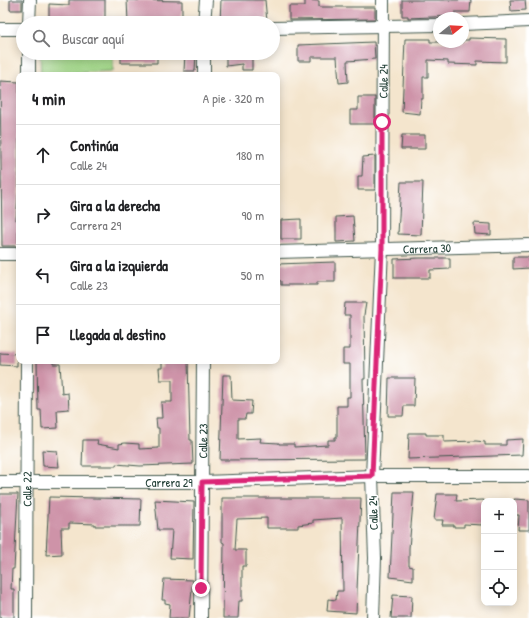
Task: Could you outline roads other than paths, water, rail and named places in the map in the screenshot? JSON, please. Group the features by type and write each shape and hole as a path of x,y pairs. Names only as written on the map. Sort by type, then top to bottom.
{"street":[{"path":"29,16 30,0"},
{"path":"205,16 206,0"},
{"name":"Calle 24","path":"373,618 375,558 372,476 382,249 383,0"},
{"path":"469,24 529,21"},
{"path":"280,28 433,25"},
{"path":"0,29 16,29"},
{"path":"29,60 29,72"},
{"path":"204,60 204,72"},
{"name":"Carrera 30","path":"280,252 529,245"},
{"path":"0,254 16,254"},
{"name":"Calle 22","path":"26,618 27,364"},
{"name":"Calle 23","path":"201,618 203,364"},
{"name":"Carrera 29","path":"0,482 202,482 372,476 529,476"}]}
